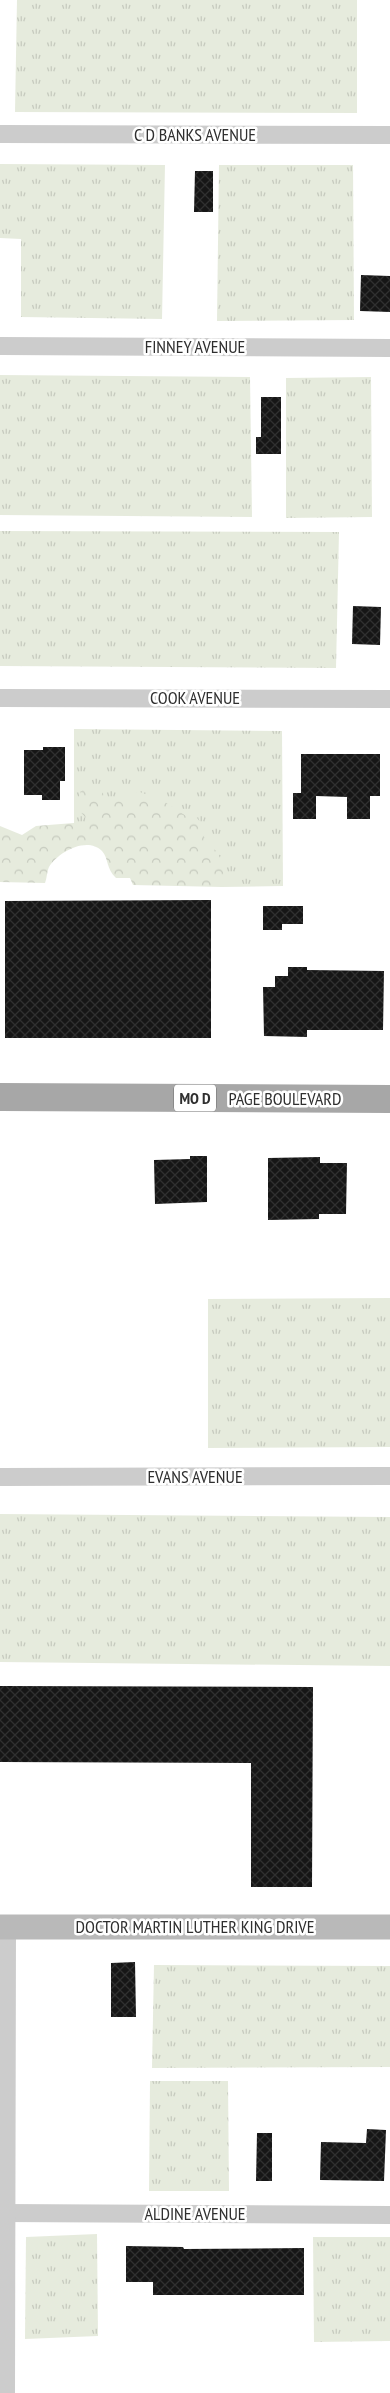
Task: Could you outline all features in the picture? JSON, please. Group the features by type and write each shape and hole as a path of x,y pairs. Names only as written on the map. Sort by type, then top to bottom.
{"main road":[{"name":"PAGE BOULEVARD","path":"0,1097 390,1099"},
{"name":"DOCTOR MARTIN LUTHER KING DRIVE","path":"3,1927 390,1927"}],"street":[{"name":"C D BANKS AVENUE","path":"0,134 390,135"},
{"name":"FINNEY AVENUE","path":"0,346 390,348"},
{"name":"COOK AVENUE","path":"0,698 390,699"},
{"name":"EVANS AVENUE","path":"0,1477 390,1476"},
{"path":"3,1927 3,2213 6,2393"},
{"name":"ALDINE AVENUE","path":"3,2213 390,2215"}],"green space":[{"path":"17,0 357,0 357,113 15,112"},
{"path":"0,164 165,165 162,319 21,317 21,239 0,238"},
{"path":"219,165 353,165 354,320 217,321"},
{"path":"0,375 250,377 252,517 0,515"},
{"path":"371,377 372,517 286,518 286,378"},
{"path":"0,531 339,532 336,668 0,666"},
{"path":"74,729 282,731 283,886 222,887 74,826"},
{"path":"91,786 102,792 108,801 136,801 137,791 162,800 186,816 197,818 205,828 204,837 221,859 224,872 222,887 133,885 130,878 116,878 102,851 89,845 66,851 53,861 49,867 45,883 0,882 0,826 22,835 36,826 86,822 85,817 77,808 77,804 82,791"},
{"path":"390,1298 390,1447 208,1448 208,1299"},
{"path":"0,1514 390,1517 390,1666 0,1662"},
{"path":"154,1965 390,1966 390,2067 152,2068"},
{"path":"150,2081 228,2081 229,2191 149,2191"},
{"path":"97,2234 98,2336 25,2339 26,2237"},
{"path":"313,2237 390,2237 390,2341 314,2342"}],"building":[{"path":"195,171 213,171 213,212 194,212"},
{"path":"361,275 390,276 390,312 360,311"},
{"path":"261,397 281,397 281,454 256,454 256,437 261,437"},
{"path":"353,606 381,607 380,645 352,644"},
{"path":"43,747 65,747 65,781 60,781 60,800 42,800 42,795 24,795 24,750 43,750"},
{"path":"301,754 380,754 380,796 370,796 370,819 347,819 347,797 316,796 316,819 293,819 293,793 301,793"},
{"path":"211,900 211,1038 5,1038 5,901"},
{"path":"263,906 303,906 303,924 282,924 282,930 263,930"},
{"path":"288,967 307,967 307,970 384,971 383,1030 307,1030 307,1037 264,1036 263,987 275,987 275,976 288,976"},
{"path":"190,1156 207,1156 207,1202 155,1204 154,1160 190,1159"},
{"path":"320,1157 320,1163 347,1163 346,1214 319,1214 319,1219 268,1220 268,1158"},
{"path":"0,1686 313,1687 312,1887 251,1887 251,1763 0,1762"},
{"path":"135,1962 136,2017 111,2017 111,1963"},
{"path":"367,2129 386,2130 384,2181 320,2180 321,2142 366,2143"},
{"path":"257,2133 272,2133 272,2181 256,2181"},
{"path":"126,2246 183,2247 184,2249 304,2248 304,2295 153,2295 153,2282 126,2282"}]}
